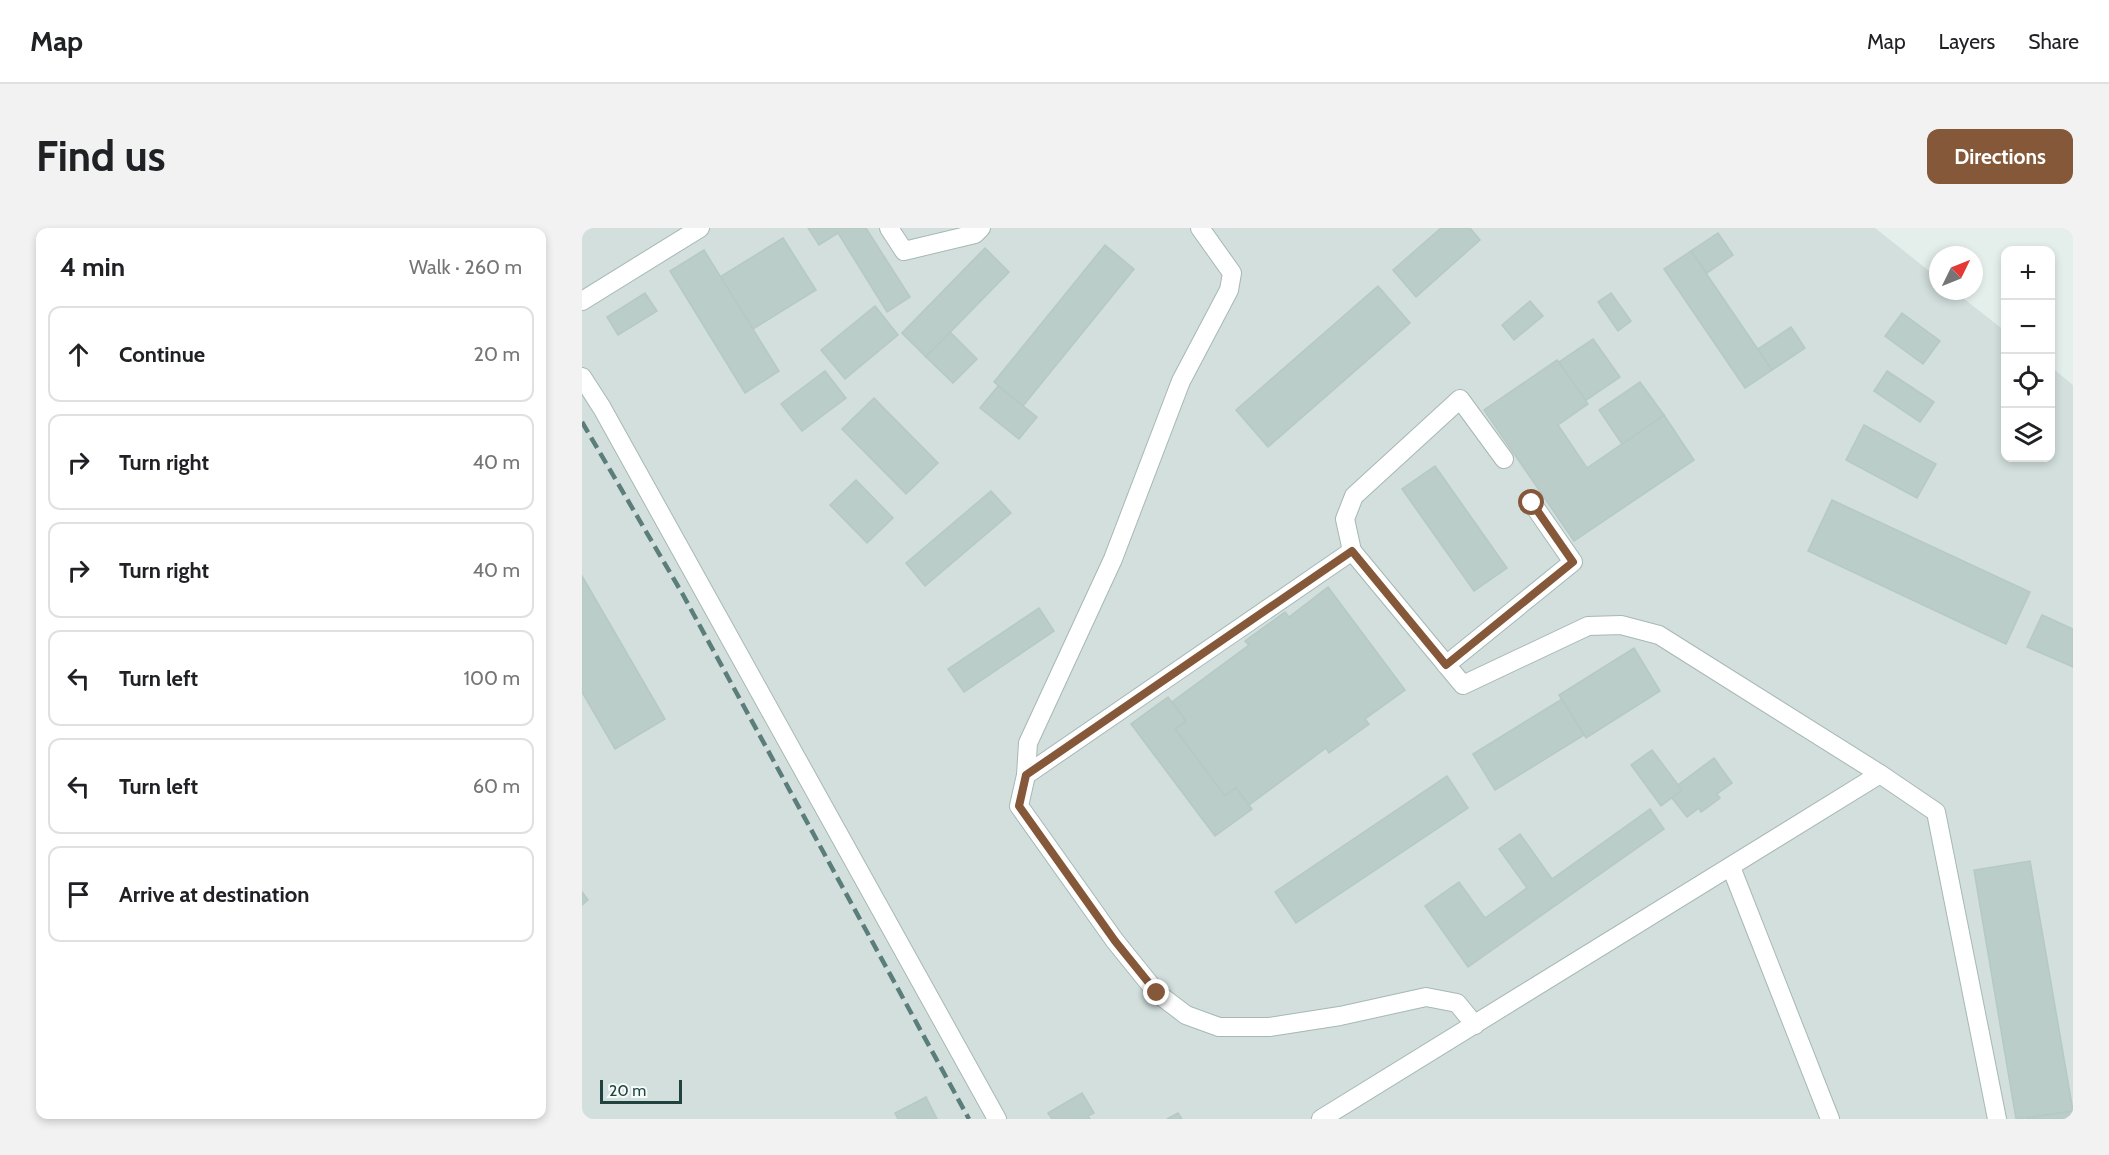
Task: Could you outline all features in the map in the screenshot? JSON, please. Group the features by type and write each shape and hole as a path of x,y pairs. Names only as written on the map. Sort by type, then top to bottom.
{"street":[{"path":"582,301 700,228"},
{"path":"889,228 904,251 975,234 981,228"},
{"path":"1200,228 1232,273 1229,290 1181,381 1113,559 1028,743 1026,775 1019,806 1122,950 1157,993 1186,1015 1219,1027 1269,1027 1340,1016 1426,997 1456,1003 1475,1025"},
{"path":"582,377 602,408 997,1119"},
{"path":"1504,459 1460,399 1354,496 1345,519 1352,551 1462,685 1588,626 1621,625 1659,635 1880,774 1936,812 1996,1119"},
{"path":"1446,665 1573,562 1532,503"},
{"path":"1026,775 1352,551"},
{"path":"1321,1119 1880,774"},
{"path":"1731,867 1830,1119"}],"shaded area":[{"path":"582,228 1875,228 1929,271 1929,300 1965,300 2001,328 2001,462 2055,462 2055,370 2073,385 2073,1119 582,1119"}],"building":[{"path":"808,228 866,228 910,297 887,312 838,233 819,245"},
{"path":"1441,228 1470,228 1480,240 1416,297 1393,270"},
{"path":"1718,233 1733,255 1707,273 1691,251"},
{"path":"783,238 816,290 753,329 720,277"},
{"path":"1105,245 1134,269 1023,406 994,382"},
{"path":"985,248 1009,272 926,357 902,333"},
{"path":"704,250 779,371 745,393 670,271"},
{"path":"1691,251 1772,370 1745,388 1664,269"},
{"path":"1378,286 1410,323 1268,447 1236,410"},
{"path":"645,293 657,311 618,335 607,317"},
{"path":"1611,293 1631,321 1618,331 1598,302"},
{"path":"1530,301 1543,316 1514,340 1502,325"},
{"path":"875,306 898,335 845,379 821,350"},
{"path":"1902,313 1940,341 1923,364 1885,336"},
{"path":"1791,327 1805,348 1772,370 1758,349"},
{"path":"950,332 977,359 953,383 926,357"},
{"path":"1593,339 1620,377 1585,401 1559,362"},
{"path":"1557,360 1588,404 1558,425 1587,468 1664,415 1694,460 1574,541 1484,410"},
{"path":"825,371 846,398 802,431 781,404"},
{"path":"1887,371 1934,402 1920,422 1874,391"},
{"path":"1640,382 1664,415 1622,444 1599,410"},
{"path":"998,386 1037,417 1019,439 980,408"},
{"path":"874,398 938,463 906,494 842,429"},
{"path":"1864,425 1936,464 1917,498 1846,460"},
{"path":"1435,466 1507,568 1474,591 1402,489"},
{"path":"856,480 893,518 867,543 830,505"},
{"path":"991,491 1011,513 925,586 906,563"},
{"path":"1832,500 2030,592 2006,644 1808,551"},
{"path":"582,576 665,719 615,749 582,692"},
{"path":"1328,587 1405,690 1365,719 1369,724 1329,753 1326,748 1249,805 1236,788 1225,796 1175,729 1186,721 1172,702 1249,645 1245,641 1285,612 1289,617"},
{"path":"1039,608 1054,631 964,692 948,669"},
{"path":"2042,615 2073,629 2073,667 2027,647"},
{"path":"1634,648 1660,691 1586,738 1559,695"},
{"path":"1168,697 1186,721 1175,729 1225,796 1236,788 1252,809 1215,836 1131,724"},
{"path":"1562,699 1584,735 1495,790 1473,754"},
{"path":"1652,750 1682,790 1661,806 1631,765"},
{"path":"1714,758 1732,783 1717,794 1720,798 1701,812 1699,808 1687,817 1672,798 1682,790 1678,785"},
{"path":"1447,776 1468,808 1296,923 1275,892"},
{"path":"1650,809 1664,829 1468,967 1425,906 1459,882 1485,918 1527,888 1499,849 1520,834 1552,879"},
{"path":"2030,861 2073,1111 2016,1119 1974,870"},
{"path":"582,892 588,900 582,905"},
{"path":"1082,1093 1094,1113 1088,1116 1090,1119 1052,1119 1048,1113"},
{"path":"926,1097 937,1119 898,1119 895,1113"},
{"path":"2073,1111 2073,1119 2025,1119"},
{"path":"1178,1113 1182,1119 1167,1119"}],"railway":[{"path":"582,422 682,593 969,1119"}],"route":[{"path":"1157,993 1115,941 1019,806 1026,775 1352,551 1446,665 1573,562 1532,503"}]}
